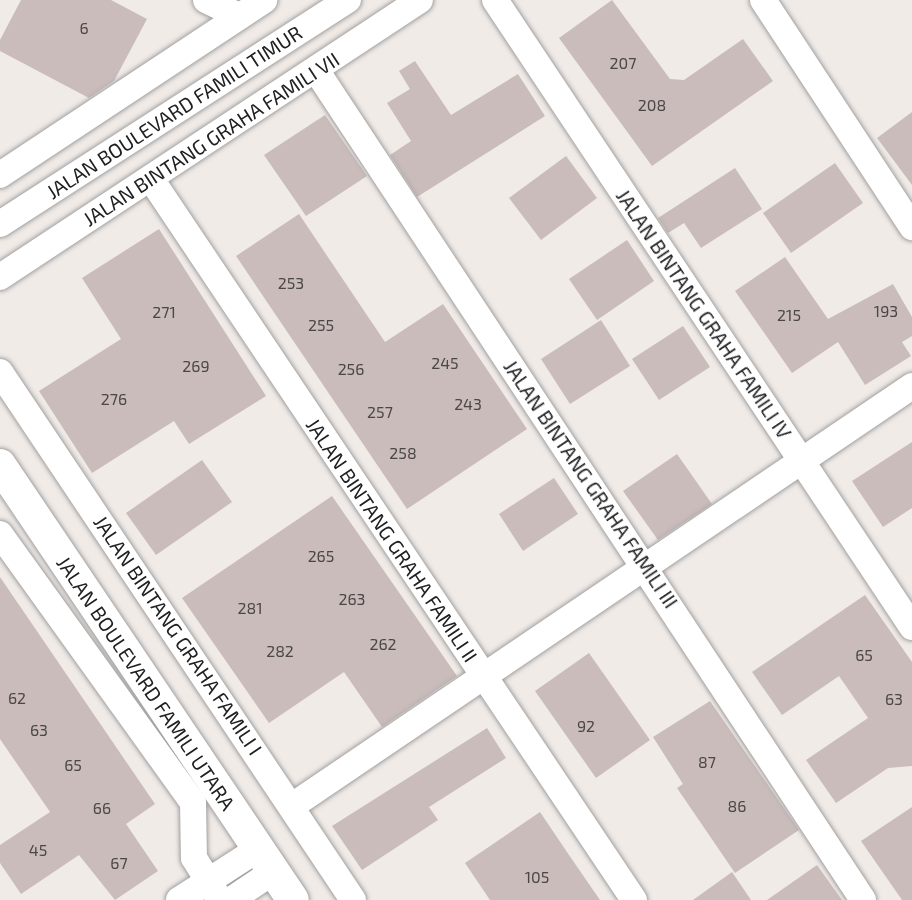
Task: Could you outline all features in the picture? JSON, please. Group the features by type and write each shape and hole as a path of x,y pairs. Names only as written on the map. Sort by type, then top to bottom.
{"street":[{"path":"206,0 239,16"},
{"path":"0,175 264,0"},
{"name":"JALAN BOULEVARD FAMILI TIMUR","path":"0,224 348,0"},
{"name":"JALAN BINTANG GRAHA FAMILI VII","path":"0,278 420,0"},
{"name":"JALAN BINTANG GRAHA FAMILI IV","path":"495,0 912,627"},
{"path":"763,0 912,227"},
{"name":"JALAN BINTANG GRAHA FAMILI III","path":"316,70 645,565 863,900"},
{"name":"JALAN BINTANG GRAHA FAMILI II","path":"151,178 634,900"},
{"name":"JALAN BINTANG GRAHA FAMILI I","path":"0,372 353,900"},
{"path":"292,806 482,675 912,386"},
{"name":"JALAN BOULEVARD FAMILI UTARA","path":"0,465 293,900"},
{"path":"0,534 194,803 192,849 214,891"},
{"path":"179,900 214,891 266,860"},
{"path":"231,900 266,860"}],"building":[{"path":"21,0 111,0 147,19 114,81 89,98 0,51 0,40"},
{"path":"612,0 670,79 684,80 743,39 773,81 652,166 559,38"},
{"path":"415,61 451,115 518,74 545,116 417,197 390,155 411,141 387,103 410,89 399,71"},
{"path":"912,112 912,185 877,138"},
{"path":"325,115 367,176 306,216 264,155"},
{"path":"566,156 597,198 541,240 509,198"},
{"path":"835,163 863,203 791,253 763,213"},
{"path":"735,168 762,209 701,248 684,223 668,233 658,218"},
{"path":"299,214 385,342 443,304 527,429 407,509 236,256"},
{"path":"159,229 266,396 189,444 174,421 92,473 39,391 121,339 82,278"},
{"path":"627,240 654,281 597,320 569,279"},
{"path":"785,257 828,319 893,284 912,317 912,336 902,342 911,356 865,385 838,342 792,373 735,291"},
{"path":"601,320 630,366 570,404 541,359"},
{"path":"683,326 710,367 659,400 632,359"},
{"path":"912,442 912,508 883,527 852,481"},
{"path":"677,454 712,504 658,540 623,491"},
{"path":"202,460 232,502 156,555 126,513"},
{"path":"554,478 578,514 523,551 499,514"},
{"path":"332,496 457,676 382,727 344,672 269,723 182,598"},
{"path":"0,577 155,804 126,824 158,871 115,900 79,855 21,894 0,863 0,845 50,812 0,739"},
{"path":"865,595 912,662 912,766 888,768 836,803 806,760 868,718 839,676 782,715 752,672"},
{"path":"589,653 650,740 596,778 535,691"},
{"path":"710,701 799,830 735,873 677,788 683,784 653,737"},
{"path":"487,728 506,758 429,807 438,820 362,870 332,826"},
{"path":"912,807 912,900 902,900 861,841"},
{"path":"540,812 600,900 490,900 465,863"},
{"path":"817,865 842,900 767,900"},
{"path":"732,872 751,900 693,900"}]}
